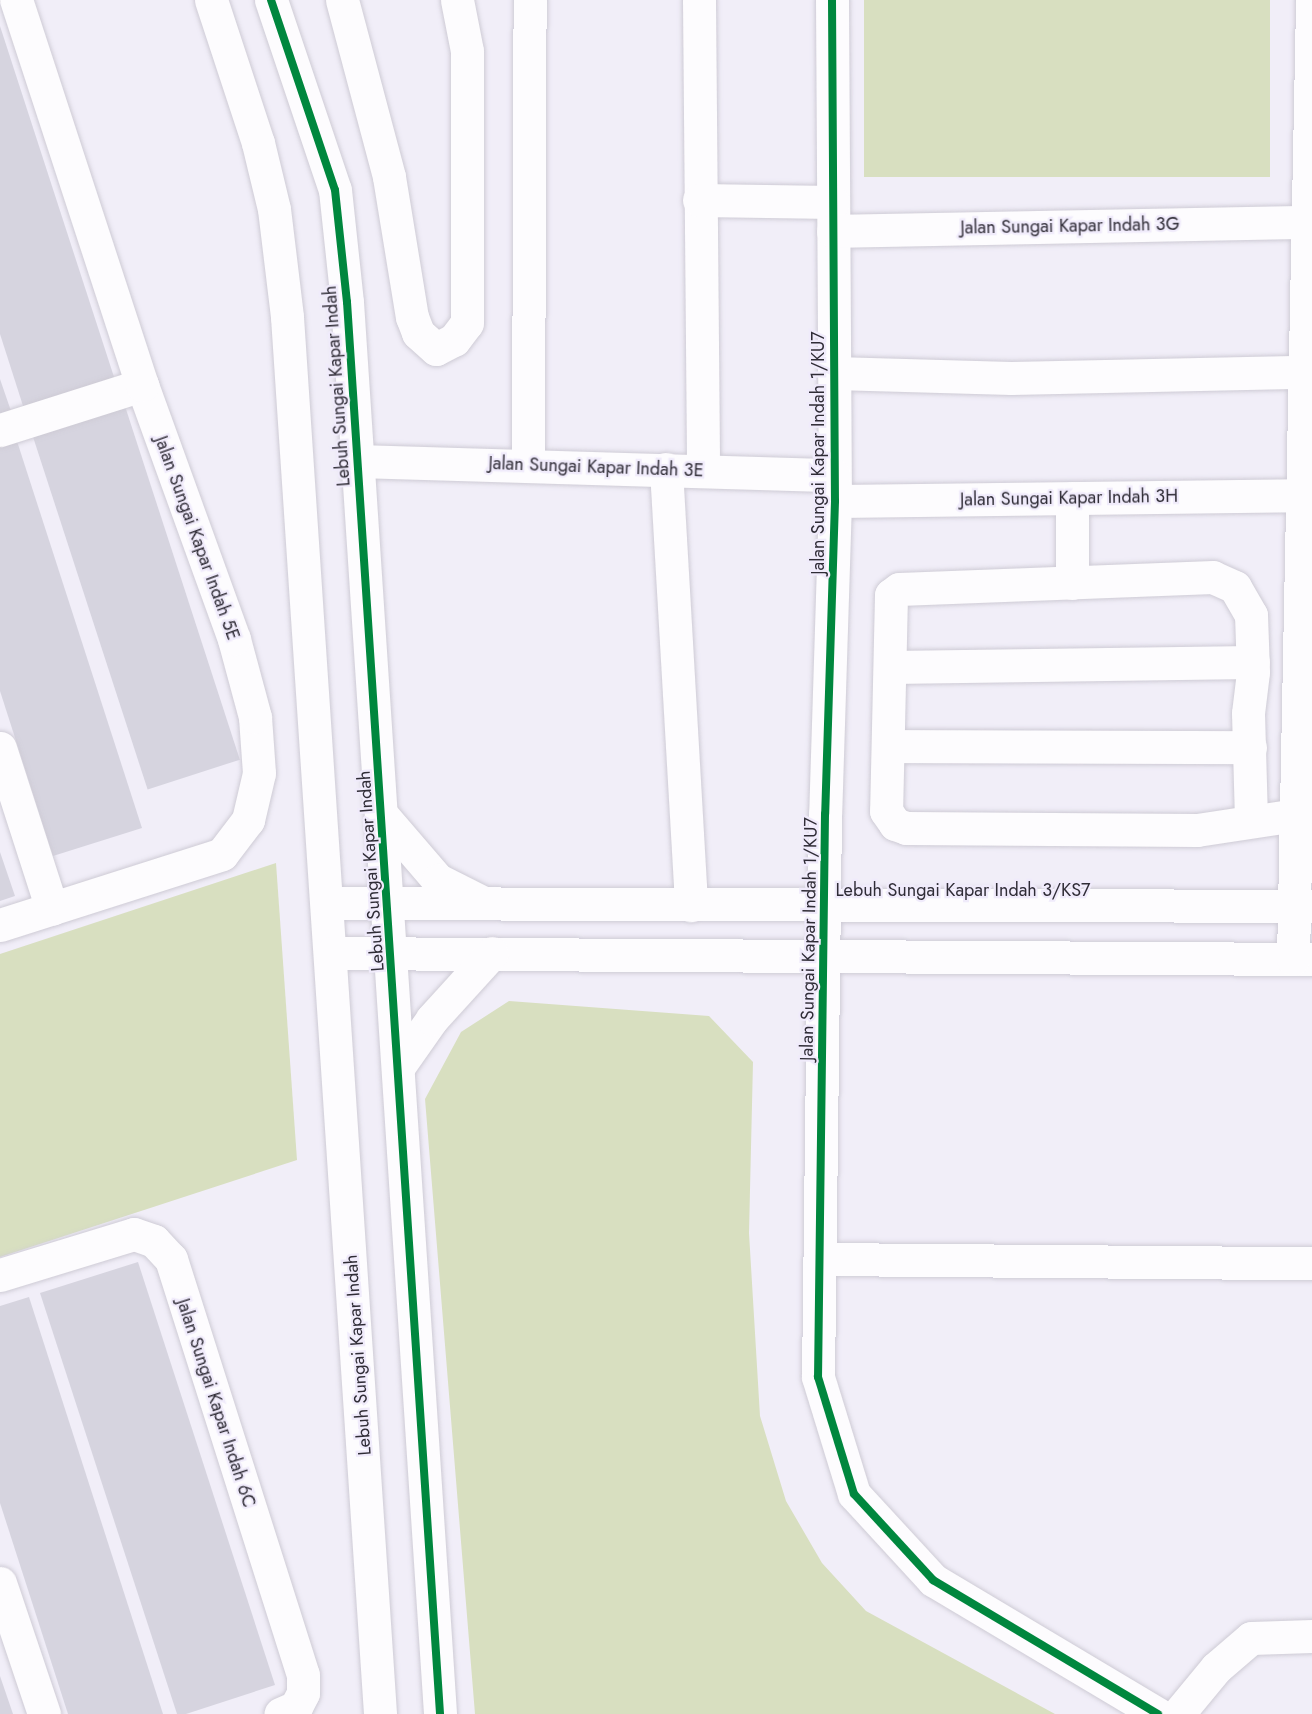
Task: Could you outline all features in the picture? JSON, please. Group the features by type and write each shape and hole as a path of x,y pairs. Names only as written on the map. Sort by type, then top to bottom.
{"street":[{"name":"Jalan Sungai Kapar Indah 5E","path":"0,925 222,854 248,820 259,773 255,717 234,639 142,385 16,0"},
{"name":"Lebuh Sungai Kapar Indah","path":"211,0 258,143 274,209 287,317 332,952 380,1714"},
{"name":"Lebuh Sungai Kapar Indah","path":"271,0 334,190 357,461 392,951 440,1714"},
{"path":"342,0 388,177 412,317 418,333 436,349 454,340 467,323 467,51 457,0"},
{"path":"528,465 530,0"},
{"path":"699,0 703,471"},
{"name":"Jalan Sungai Kapar Indah 1/KU7","path":"832,0 834,488 818,1377 854,1494 933,1580 1158,1714"},
{"path":"332,952 824,958 1303,959 1301,824 1305,681 1302,495 1309,313 1308,222 1312,0"},
{"name":"Jalan Sungai Kapar Indah 3G","path":"699,200 833,216 1308,222"},
{"path":"834,374 1011,378 1305,372"},
{"path":"0,430 142,385"},
{"name":"Jalan Sungai Kapar Indah 3E","path":"357,461 703,471 834,488"},
{"path":"666,469 691,904"},
{"name":"Jalan Sungai Kapar Indah 3H","path":"834,488 1072,498 1302,495"},
{"path":"1072,498 1072,583"},
{"path":"1251,820 1251,615 1235,587 1213,577 899,589 891,595 886,811 895,824 906,828 1197,830 1229,828 1251,820 1301,824"},
{"path":"890,667 1252,662"},
{"path":"889,746 1250,747"},
{"path":"0,748 52,909"},
{"path":"382,815 438,880 486,904"},
{"name":"Lebuh Sungai Kapar Indah 3/KS7","path":"327,903 1303,906"},
{"path":"399,1066 432,1019 492,953"},
{"name":"Jalan Sungai Kapar Indah 6C","path":"0,1275 134,1234 154,1241 171,1259 303,1675 303,1693 296,1707 280,1714"},
{"path":"819,1259 1312,1263"},
{"path":"0,1583 44,1714"},
{"path":"1178,1714 1216,1668 1251,1638 1312,1636"}],"green space":[{"path":"864,0 1270,0 1270,177 864,177"},
{"path":"276,863 297,1160 0,1257 0,954"},
{"path":"509,1001 709,1016 753,1062 749,1233 760,1416 786,1501 822,1563 866,1611 1055,1714 475,1714 425,1099 461,1032"}],"building":[{"path":"0,26 115,380 24,409 0,334"},
{"path":"0,379 12,414 0,417"},
{"path":"124,403 240,760 148,790 32,433"},
{"path":"16,438 142,828 53,856 0,691 0,443"},
{"path":"0,852 15,896 0,901"},
{"path":"138,1262 275,1685 186,1714 177,1714 40,1293"},
{"path":"29,1297 163,1714 68,1714 0,1503 0,1306"},
{"path":"0,1676 13,1714 0,1714"}],"cycle path":[{"path":"271,0 335,190 347,302 440,1714"},
{"path":"832,0 835,501 825,814 818,1377 854,1494 933,1580 1158,1714"}]}
